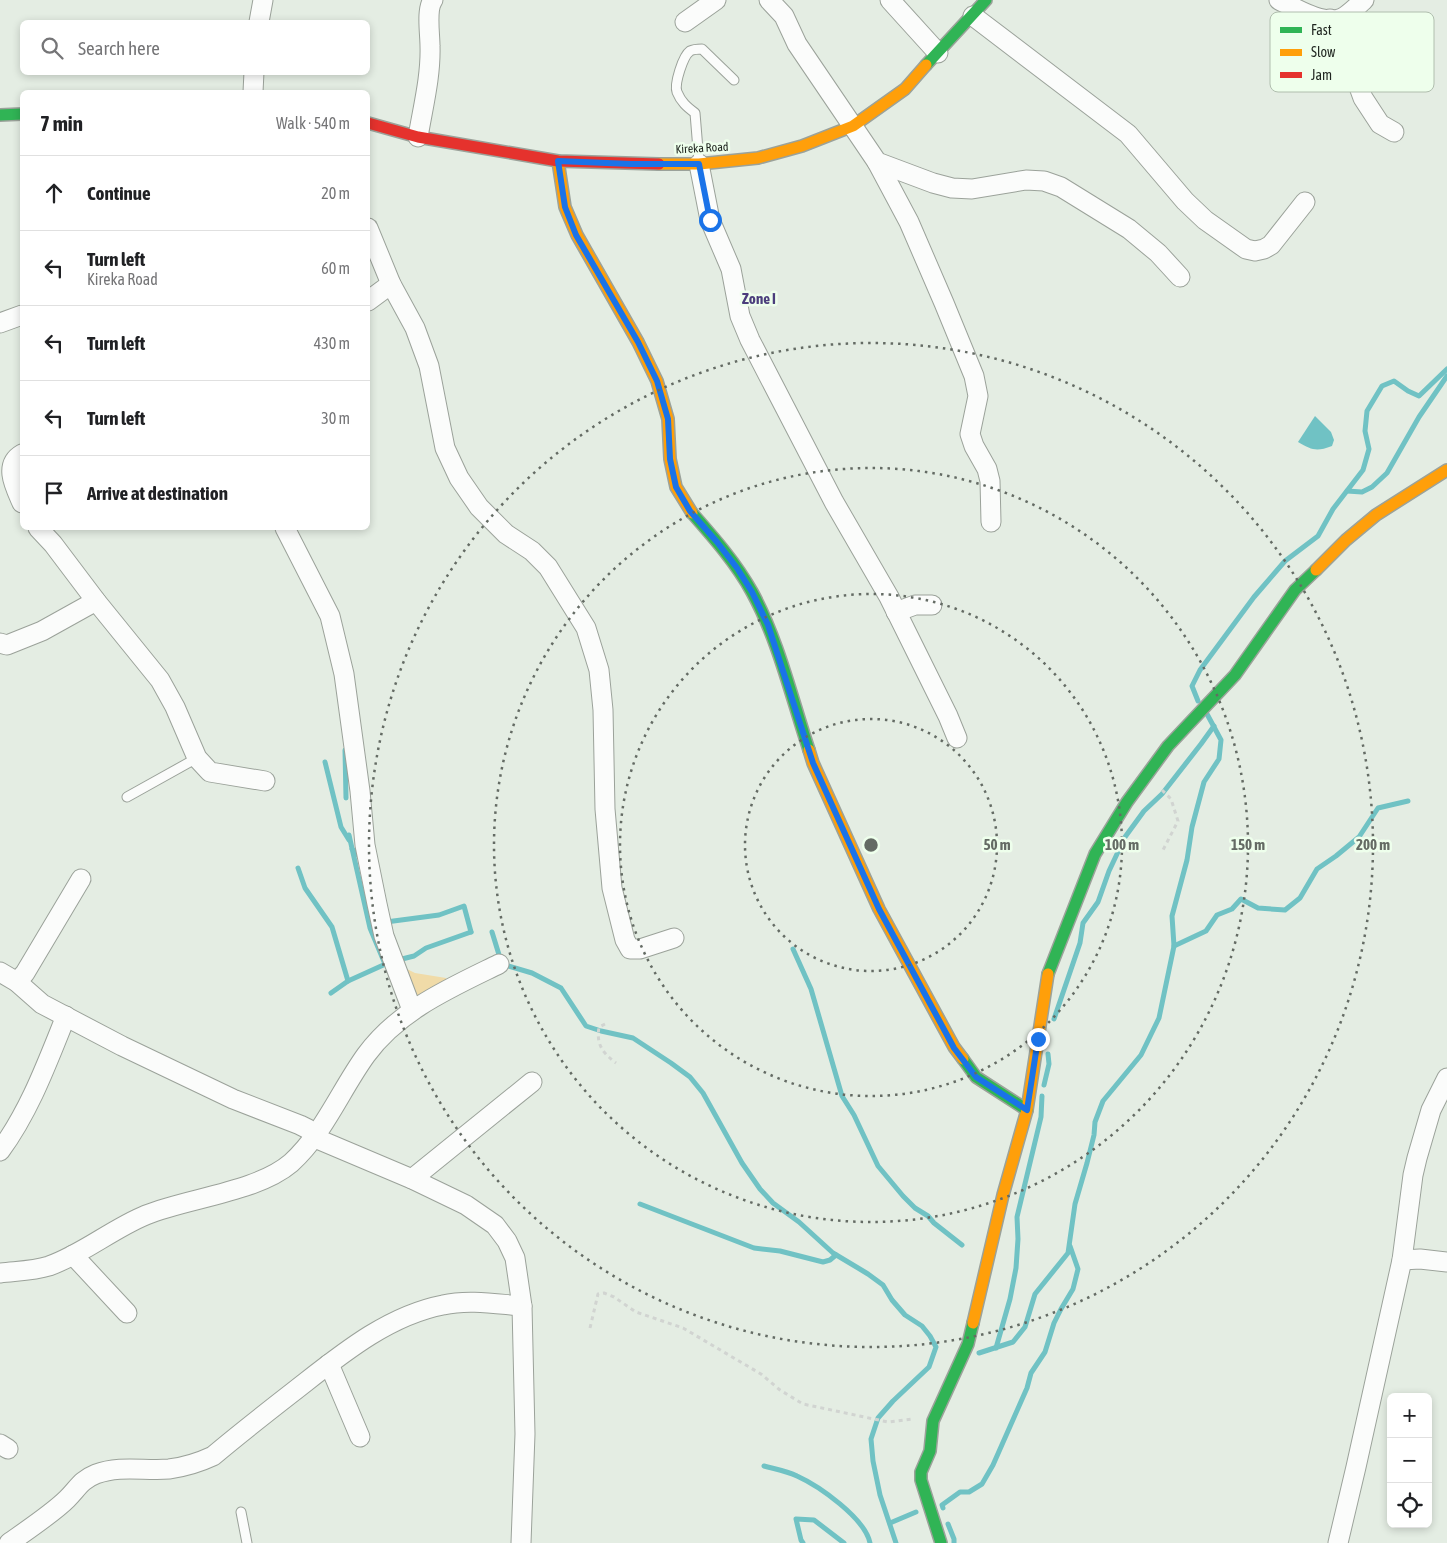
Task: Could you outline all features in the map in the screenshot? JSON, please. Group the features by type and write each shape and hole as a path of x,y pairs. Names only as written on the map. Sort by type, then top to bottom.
{"street":[{"path":"259,20 263,0"},
{"path":"418,137 427,86 430,49 430,8 433,0"},
{"path":"686,22 715,0"},
{"path":"769,0 784,16 797,44 877,162 909,222 974,376 978,396 970,434 974,446 987,469 990,481 990,522"},
{"path":"890,0 938,53"},
{"name":"Kireka Road","path":"370,125 418,137 558,161 699,164 758,158 802,146 853,126 905,89 986,0"},
{"path":"1278,0 1303,12"},
{"path":"1349,12 1364,0"},
{"path":"973,16 1128,134 1205,220 1246,249 1255,251 1271,245 1305,202"},
{"path":"253,90 254,75"},
{"path":"1360,92 1380,124 1394,132"},
{"path":"0,116 20,114"},
{"path":"558,161 565,207 576,235 638,342 657,381 668,419 670,459 676,487 690,511 737,568 752,592 768,625 813,763 879,909 954,1048 976,1077 1027,1110"},
{"path":"877,162 932,183 952,188 972,188 1026,180 1044,180 1061,187 1129,229 1158,253 1180,277"},
{"path":"699,164 710,220 731,269 740,316 750,340 834,502 889,597 957,738"},
{"path":"370,233 391,284 415,328 429,366 445,448 459,478 479,508 506,534 532,551 548,567 586,628 598,670 603,710 604,809 612,888 625,940 630,949 640,949 674,938"},
{"path":"370,300 391,284"},
{"path":"0,323 20,316"},
{"path":"20,456 15,460 11,468 20,498"},
{"path":"941,1543 921,1480 921,1472 930,1451 933,1421 968,1344 1004,1195 1027,1110 1048,974 1095,854 1128,802 1168,746 1196,714 1235,675 1295,590 1346,540 1376,515 1447,470"},
{"path":"40,530 160,680 175,707 197,758 210,772 265,780"},
{"path":"286,530 324,603 332,626 344,674 360,791 365,845 384,936 412,1010"},
{"path":"0,643 7,646 42,631 96,601"},
{"path":"896,612 915,605 932,604"},
{"path":"17,982 81,879"},
{"path":"0,1273 26,1271 49,1266 146,1215 252,1184 290,1164 315,1138 367,1055 384,1035 412,1010 499,964"},
{"path":"0,972 17,982 42,1004 122,1046 233,1099 300,1125 308,1129 315,1138 412,1179 466,1205 495,1225 507,1240 514,1258 522,1306 525,1434 521,1543"},
{"path":"0,1151 18,1124 38,1085 66,1016"},
{"path":"1338,1543 1402,1260 1413,1175 1419,1149 1431,1110 1447,1078"},
{"path":"412,1179 532,1082"},
{"path":"73,1255 127,1313"},
{"path":"1402,1260 1426,1259 1447,1262"},
{"path":"9,1543 66,1499 82,1481 96,1474 130,1468 168,1469 193,1465 212,1456 329,1364 387,1325 417,1312 444,1304 466,1302 522,1306"},
{"path":"329,1364 360,1437"}],"lane":[{"path":"699,164 695,113 683,103 676,89 681,64 688,52 696,49 702,50 734,80"},
{"path":"127,796 197,758"},
{"path":"241,1512 247,1543"}],"path":[{"path":"1163,850 1178,821 1172,799 1167,794"},
{"path":"605,1024 599,1027 597,1036 599,1047 616,1063"},
{"path":"590,1328 598,1294 604,1293 614,1296 636,1312 682,1328 761,1374 780,1390 803,1404 888,1422"}],"shaded area":[{"path":"403,967 415,973 446,978 448,982 415,1001"}],"water":[{"path":"1315,416 1331,432 1334,440 1332,446 1314,449 1298,442"}],"waterway":[{"path":"1198,701 1192,686 1200,670 1254,597 1285,561 1318,536 1333,509 1363,470 1369,449 1365,431 1367,411 1382,386 1394,381 1419,396 1447,369"},
{"path":"1347,491 1362,492 1372,487 1387,473 1419,417 1447,376"},
{"path":"979,1353 1013,1342 1025,1327 1035,1294 1068,1253 1075,1204 1094,1135 1095,1122 1103,1101 1141,1055 1159,1018 1174,946 1172,916 1187,860 1192,827 1204,782 1219,759 1221,740 1207,714"},
{"path":"1054,1019 1080,943 1083,923 1098,902 1109,871 1125,837 1144,811 1162,794 1214,726"},
{"path":"345,750 346,798"},
{"path":"325,762 341,827 349,840"},
{"path":"1174,946 1206,931 1217,915 1232,909 1241,899 1258,908 1285,910 1300,898 1317,869 1359,837 1378,808 1408,801"},
{"path":"349,835 370,928 385,964"},
{"path":"352,849 361,859"},
{"path":"298,868 305,888 332,927 348,981"},
{"path":"386,922 439,915 464,906 471,932"},
{"path":"398,960 414,956 426,948 471,932"},
{"path":"492,932 500,958 505,965 532,973 561,988 586,1026 633,1038 690,1077 703,1093 742,1163 760,1189 773,1203 799,1222 833,1253 883,1285 892,1300 905,1315 922,1326 930,1336 936,1347 929,1367 878,1418 871,1439 873,1461 880,1495 896,1543"},
{"path":"793,949 811,989 842,1096 854,1115 878,1166 915,1208 928,1216 962,1245"},
{"path":"331,993 348,981 390,962"},
{"path":"1044,1085 1049,1064 1048,1054"},
{"path":"996,1348 1010,1299 1016,1268 1017,1217 1041,1117 1042,1096"},
{"path":"640,1204 754,1248 780,1251 823,1262 830,1260 836,1255"},
{"path":"943,1508 942,1505 960,1492 969,1492 982,1484 993,1465 1027,1388 1031,1373 1045,1352 1054,1323 1073,1289 1078,1269 1070,1246"},
{"path":"764,1466 793,1474 817,1487 851,1513 860,1523 870,1543"},
{"path":"890,1523 916,1512"},
{"path":"803,1543 796,1519 814,1520 844,1543"},
{"path":"948,1524 954,1543"}],"traffic: fast":[{"path":"926,65 986,0"},
{"path":"0,115 20,114"},
{"path":"692,513 732,561 761,610 777,649 809,750"},
{"path":"1048,974 1095,854 1127,802 1168,746 1235,675 1295,590 1316,570"},
{"path":"963,1059 976,1077 1027,1110"},
{"path":"941,1543 921,1480 921,1472 930,1451 933,1421 968,1344 973,1323"}],"traffic: slow":[{"path":"659,164 699,164 758,158 802,146 853,126 905,89 926,65"},
{"path":"558,161 565,207 577,235 638,342 657,381 668,419 670,459 676,487 692,513"},
{"path":"1316,570 1346,540 1376,515 1447,470"},
{"path":"809,750 813,763 879,909 954,1047 963,1059"},
{"path":"973,1323 1003,1195 1027,1110 1048,974"}],"traffic: jam":[{"path":"370,124 418,137 558,161 659,164"}],"district":[{"name":"Zone I","path":"759,298"}],"route":[{"path":"710,220 699,164 558,161 565,207 576,235 638,342 657,381 668,419 670,459 676,487 690,511 737,568 752,592 768,625 813,763 879,909 954,1048 976,1077 1027,1110 1038,1039"}]}
